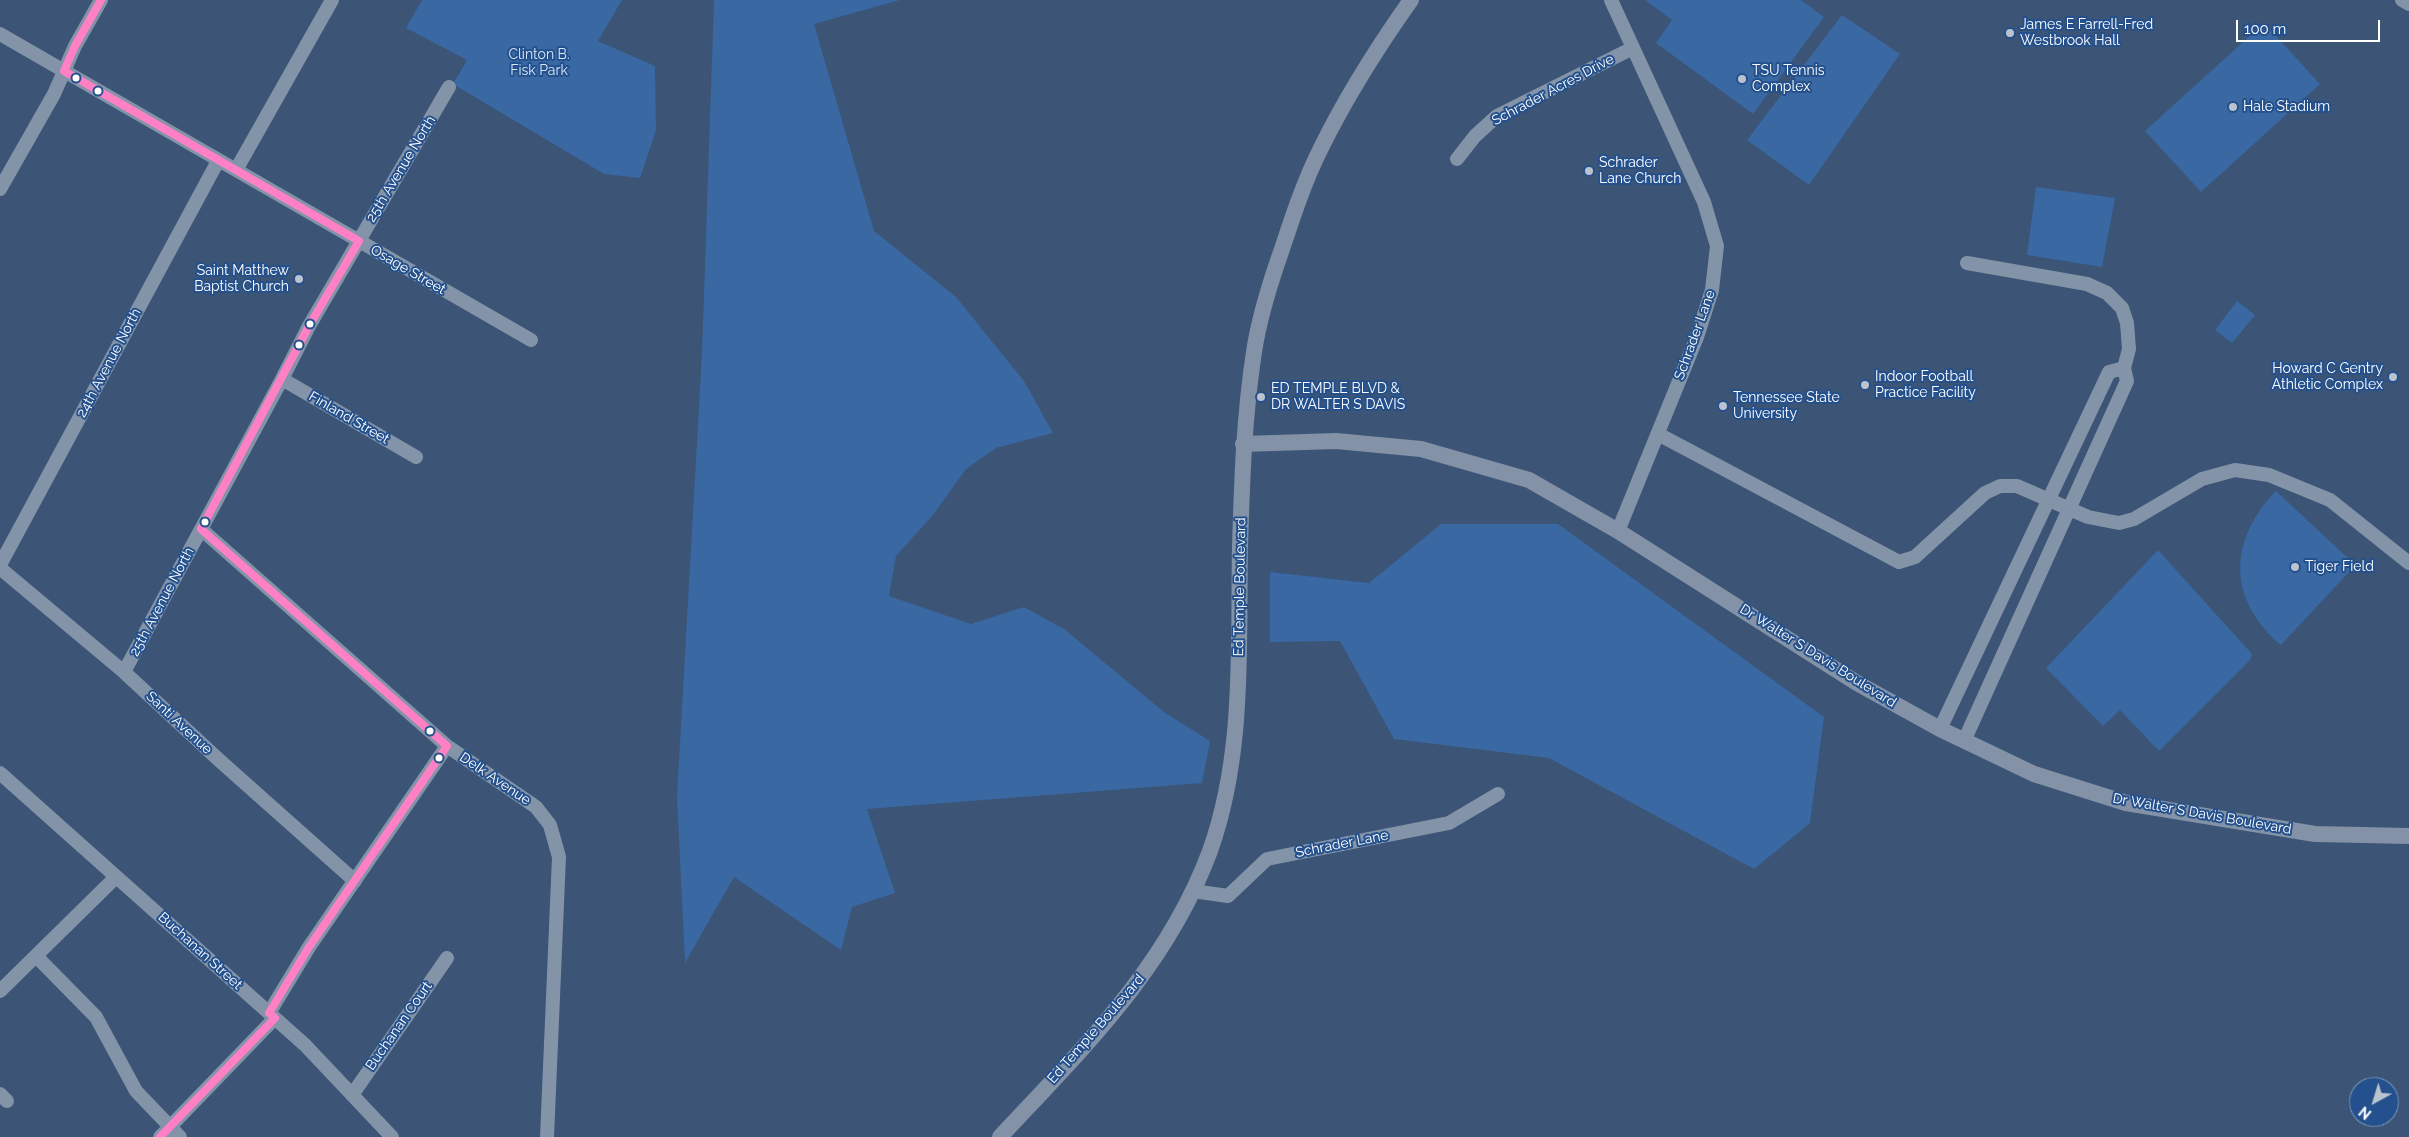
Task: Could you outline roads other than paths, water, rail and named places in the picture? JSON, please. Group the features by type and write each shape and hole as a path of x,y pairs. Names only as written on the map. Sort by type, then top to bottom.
{"main road":[{"name":"Ed Temple Boulevard","path":"1000,1137 1119,1007 1152,965 1193,891 1211,848 1230,775 1237,723 1243,444 1254,350 1271,282 1302,191 1319,152 1354,85 1411,0"},
{"name":"Dr Walter S Davis Boulevard","path":"1243,444 1336,441 1421,449 1529,480 1618,531 1856,683 1940,729 2034,774 2126,803 2315,834 2409,836"}],"street":[{"path":"0,189 54,94 75,46 101,0"},
{"path":"236,170 332,0"},
{"name":"Schrader Lane","path":"1611,0 1704,202 1716,246 1714,279 1708,303 1658,434 1618,531"},
{"path":"2402,0 2409,4"},
{"name":"Osage Street","path":"0,34 531,340"},
{"name":"Schrader Acres Drive","path":"1456,160 1475,136 1498,116 1633,48"},
{"name":"25th Avenue North","path":"124,672 309,326 449,87"},
{"name":"24th Avenue North","path":"0,566 218,161"},
{"path":"1964,741 2127,381 2124,368 2130,349 2128,328 2122,308 2107,293 2087,284 1967,263"},
{"path":"1940,729 2109,372 2124,368"},
{"name":"Finland Street","path":"282,379 416,457"},
{"path":"1658,434 1899,562 1915,557 1985,493 1996,487 2011,484 2098,520 2125,522 2208,476 2232,470 2251,471 2283,479 2330,500 2409,563"},
{"name":"Delk Avenue","path":"201,529 447,746 536,807 550,825 559,857 547,1137"},
{"name":"Santi Avenue","path":"0,566 124,672 355,881"},
{"path":"160,1137 175,1132 272,1016 309,947 447,746"},
{"name":"Buchanan Street","path":"0,773 305,1045 392,1137"},
{"name":"Schrader Lane","path":"1193,891 1228,896 1267,859 1449,823 1498,794"},
{"path":"0,991 37,957 116,877"},
{"path":"37,957 96,1018 136,1091 175,1132"},
{"name":"Buchanan Court","path":"352,1095 447,958"}],"place":[{"name":"James E Farrell-Fred Westbrook Hall","path":"2010,33"},
{"name":"TSU Tennis Complex","path":"1742,79"},
{"name":"Hale Stadium","path":"2233,107"},
{"name":"Schrader Lane Church","path":"1589,171"},
{"name":"Saint Matthew Baptist Church","path":"299,279"},
{"name":"Howard C Gentry Athletic Complex","path":"2393,377"},
{"name":"Indoor Football Practice Facility","path":"1865,385"},
{"name":"ED TEMPLE BLVD & DR WALTER S DAVIS","path":"1261,397"},
{"name":"Tennessee State University","path":"1723,406"},
{"name":"Tiger Field","path":"2295,567"}],"park label":[{"name":"Clinton B. Fisk Park","path":"539,64"}]}
